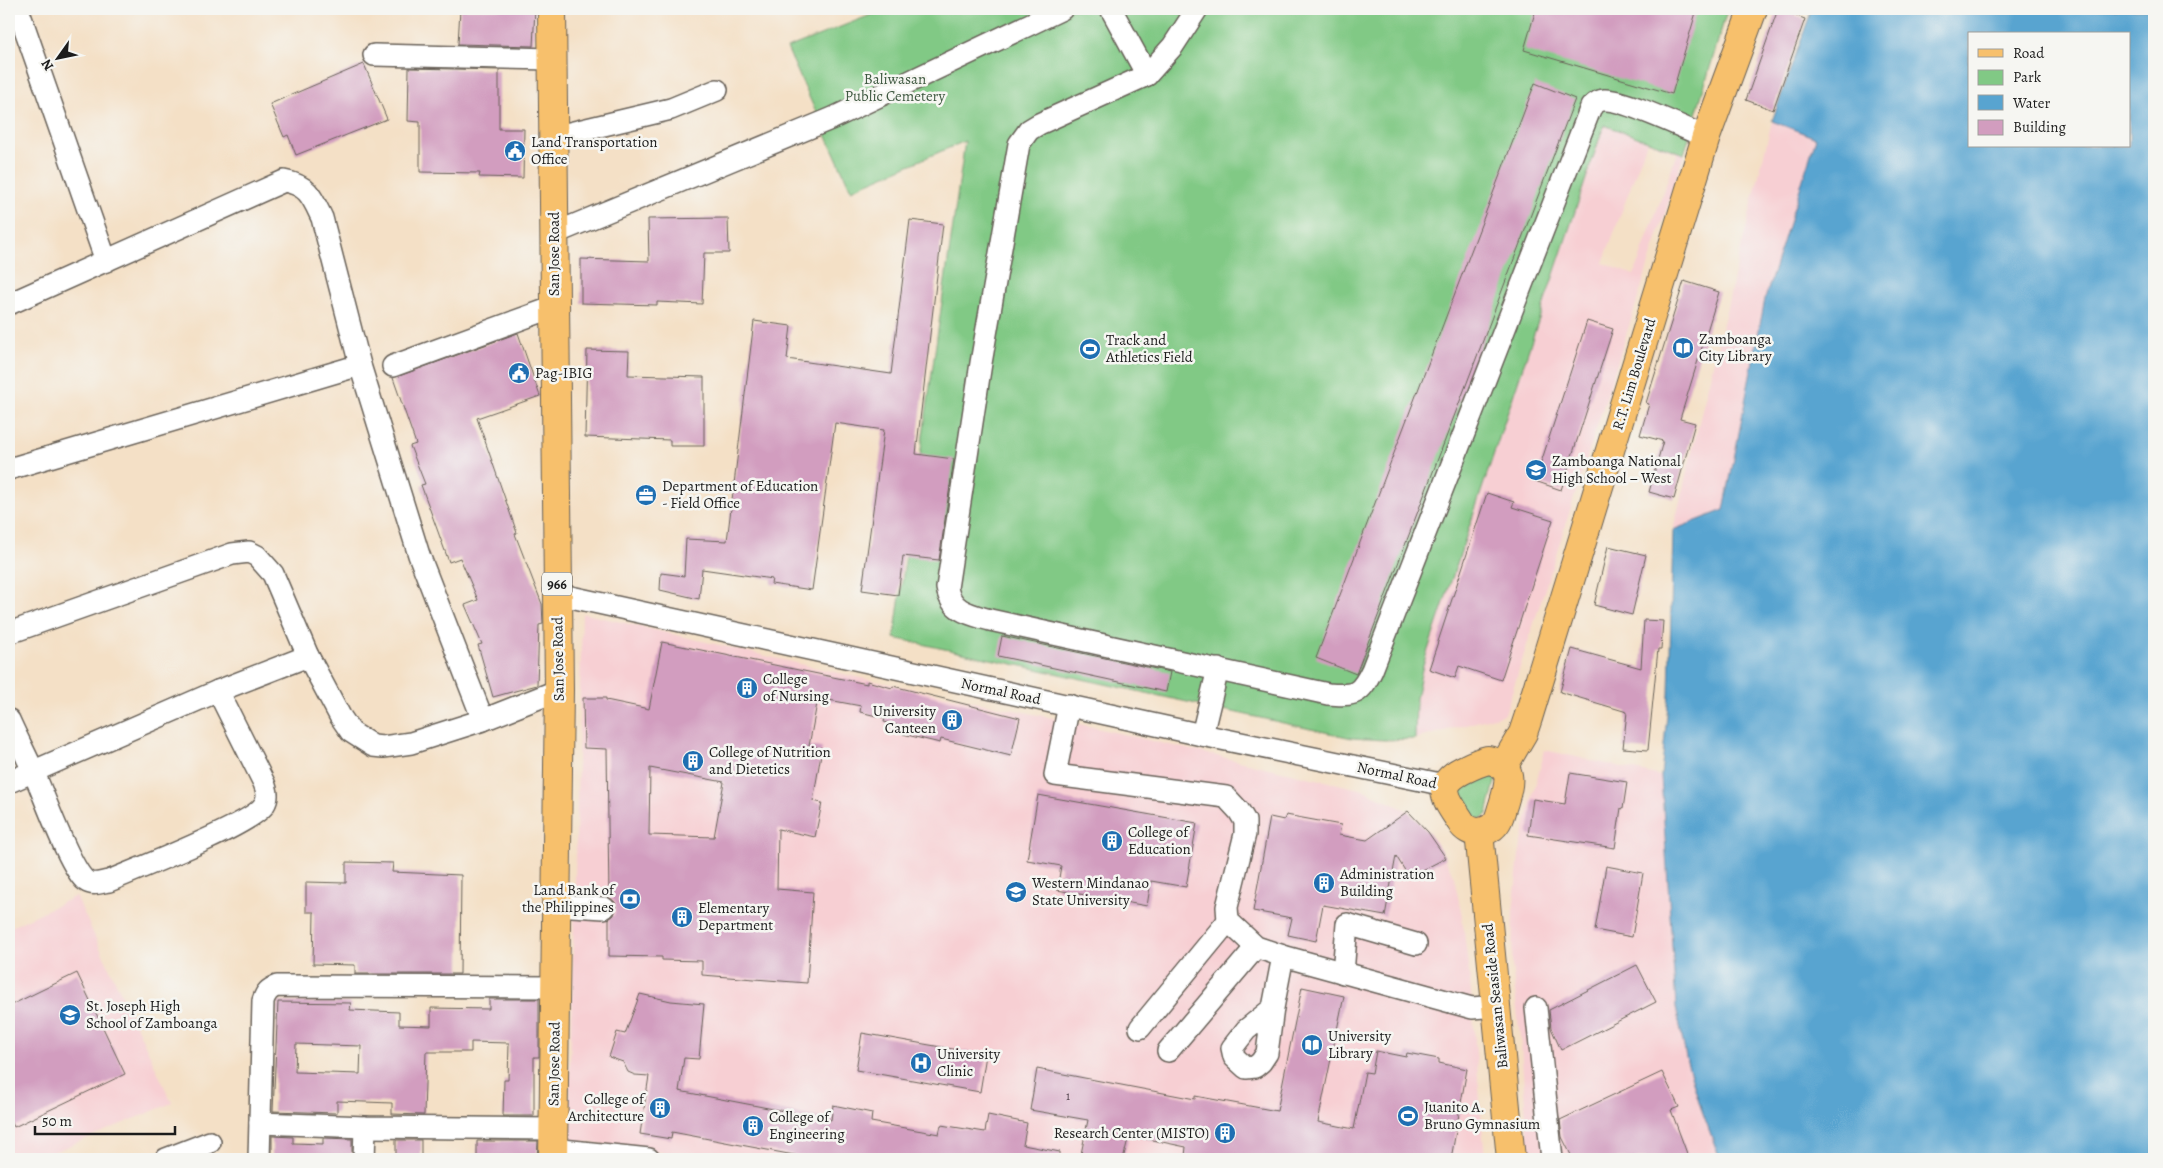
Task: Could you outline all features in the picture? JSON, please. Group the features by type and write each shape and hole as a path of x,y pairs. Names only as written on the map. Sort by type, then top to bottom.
{"main road":[{"name":"San Jose Road","path":"552,9 559,690 553,1146"},
{"name":"R.T. Lim Boulevard","path":"1503,767 1523,733 1528,718 1706,137 1753,9"},
{"path":"1483,761 1492,761 1503,767 1509,780 1498,820 1488,829 1479,832 1466,829 1445,795 1445,785 1452,775 1483,761"},
{"name":"Baliwasan Seaside Road","path":"1479,832 1511,1159"}],"street":[{"path":"18,9 106,261"},
{"path":"554,234 833,118 1062,9"},
{"path":"1111,9 1147,75"},
{"path":"1197,9 1174,46 1147,75 1039,124 1029,130 1019,144 981,362 947,588 949,598 957,608 983,618 1328,694 1348,696 1359,692 1365,685 1372,670 1591,107 1598,101 1621,102 1706,137"},
{"path":"374,55 552,59"},
{"path":"553,137 671,109 717,90"},
{"path":"9,304 284,182 303,187 312,197 322,218 360,365 419,554 483,720"},
{"path":"393,366 554,308"},
{"path":"9,469 360,365"},
{"path":"9,633 232,554 249,552 258,556 273,574 308,656 340,716 351,732 373,746 383,748 411,744 483,720 559,690"},
{"name":"Normal Road","path":"557,594 1202,735 1445,785"},
{"path":"9,782 218,691 308,656"},
{"path":"1202,735 1218,670"},
{"path":"9,720 34,772 72,861 82,877 88,882 95,884 109,881 236,826 264,807 268,794 264,783 218,691"},
{"path":"1069,706 1055,775 1226,798 1239,811 1244,821 1244,834 1227,907 1228,921 1256,947 1472,1008 1496,1006"},
{"path":"556,904 604,908"},
{"path":"1140,1028 1228,921"},
{"path":"1343,973 1347,924 1416,944"},
{"path":"1168,1051 1256,947"},
{"path":"1272,1008 1283,956"},
{"path":"258,1159 264,1001 268,991 272,988 277,986 555,987"},
{"path":"1536,1008 1552,1159"},
{"path":"260,1123 365,1127 553,1146 649,1159"},
{"path":"364,1159 365,1127"},
{"path":"166,1159 210,1142"}],"shaded area":[{"path":"1772,121 1816,138 1765,299 1724,510 1673,530"},
{"name":"Zamboanga National High School – West","path":"1604,125 1684,154 1505,714 1415,739 1416,698 1423,665","holes":["1647,142 1677,153 1634,275 1603,263"]},
{"name":"Western Mindanao State University","path":"582,613 856,677 1062,720 1364,790 1408,811 1436,842 1454,877 1462,916 1470,981 1485,1159 716,1159 568,1140"},
{"path":"1545,750 1661,776 1676,1007 1687,1062 1701,1108 1720,1159 1529,1159 1521,1046 1512,965 1513,911 1519,855"},
{"name":"St. Joseph High School of Zamboanga","path":"76,896 172,1103 37,1159 9,1159 9,928"}],"green space":[{"name":"Baliwasan Public Cemetery","path":"886,9 1718,9 1727,11 1684,154 1604,125 1423,665 1416,698 1415,739 1352,738 894,638 965,141 851,190 787,48"},
{"path":"1484,774 1493,774 1496,778 1487,814 1482,819 1475,818 1458,793 1459,787"}],"water":[{"path":"1812,9 2154,9 2154,1159 1720,1159 1701,1108 1687,1062 1676,1007 1661,776 1669,694 1673,530 1724,510 1765,299 1816,138 1772,121"}],"building":[{"path":"460,9 535,9 533,46 458,44"},
{"path":"1536,9 1697,9 1672,94 1524,50"},
{"path":"1778,9 1805,19 1773,110 1746,100"},
{"path":"364,64 387,119 296,155 288,135 284,137 270,104"},
{"path":"409,68 499,70 499,129 524,129 523,178 479,177 480,173 420,172 420,122 408,121"},
{"path":"1535,83 1575,99 1356,674 1316,658"},
{"path":"728,218 729,253 704,253 702,304 657,302 657,305 581,303 581,259 649,261 648,219"},
{"path":"910,220 943,224 916,454 954,459 939,560 903,556 898,595 862,590 884,430 835,423 812,590 771,584 772,579 702,569 699,599 660,590 661,573 684,576 686,539 727,541 754,321 791,326 787,359 891,374"},
{"name":"Zamboanga City Library","path":"1684,281 1719,292 1680,419 1695,423 1674,499 1649,492 1663,441 1640,435 1649,404 1646,403"},
{"path":"1587,321 1613,329 1561,490 1535,481"},
{"path":"518,333 540,396 477,418 517,533 515,534 542,604 543,624 539,625 537,685 493,697 478,645 482,644 465,605 478,600 460,558 449,562 421,485 425,484 410,446 416,444 393,378"},
{"path":"587,350 629,351 628,375 704,377 704,446 670,446 670,440 585,437"},
{"path":"1487,493 1514,502 1512,507 1553,520 1501,680 1459,666 1455,678 1429,669"},
{"path":"1608,546 1646,555 1632,615 1594,605"},
{"path":"1644,620 1663,621 1661,649 1658,649 1648,750 1623,748 1627,712 1560,692 1572,649 1641,668"},
{"path":"1002,636 1170,672 1166,692 998,656"},
{"path":"662,642 867,684 867,681 892,688 893,686 1020,718 1011,756 941,739 940,743 903,734 905,727 884,722 885,718 860,712 861,706 818,698 809,746 822,748 813,801 822,803 815,837 778,829 777,889 813,892 807,983 702,975 702,961 662,960 662,957 609,956 609,919 614,915 616,908 615,902 609,897 607,749 584,748 583,698 606,698 606,700 649,709","holes":["650,768 724,782 714,837 649,835"]},
{"path":"1570,773 1627,782 1615,848 1528,835 1533,799 1565,804"},
{"name":"College of Education","path":"1038,795 1197,823 1186,887 1151,881 1147,906 1057,890 1061,866 1027,860"},
{"name":"Administration Building","path":"1408,811 1428,832 1446,858 1409,877 1396,856 1385,916 1323,905 1316,941 1288,935 1292,918 1253,911 1270,817 1284,820 1286,815 1341,825 1339,835 1367,840"},
{"path":"346,862 393,863 392,872 461,875 460,974 355,974 355,965 313,964 314,912 306,912 306,882 346,883"},
{"path":"1606,866 1643,873 1632,937 1595,930"},
{"path":"1637,965 1656,1002 1561,1050 1551,1028 1549,1010"},
{"path":"77,973 125,1074 14,1127 9,1117 9,1006"},
{"path":"1302,987 1344,996 1318,1122 1354,1129 1365,1072 1372,1073 1376,1051 1406,1057 1407,1053 1439,1059 1439,1063 1467,1069 1451,1159 1204,1159 1185,1156 1186,1147 1129,1135 1123,1159 1080,1159 1088,1120 1030,1110 1037,1069 1195,1099 1195,1096 1277,1111"},
{"path":"640,994 671,1001 704,1004 699,1059 684,1058 679,1091 831,1120 833,1105 872,1113 871,1122 939,1134 941,1125 985,1132 988,1115 1027,1123 1023,1145 1060,1152 1060,1159 840,1159 822,1156 822,1159 815,1159 672,1132 671,1139 640,1134 649,1076 635,1075 628,1072 623,1062 609,1057 617,1032 625,1034"},
{"path":"489,999 539,999 539,1057 534,1057 534,1116 503,1116 504,1080 508,1080 509,1043 471,1042 471,1052 426,1052 424,1115 392,1114 392,1103 337,1101 337,1113 273,1111 278,1002 351,1003 350,1010 399,1012 399,1025 431,1026 431,1008 489,1009","holes":["296,1044 361,1046 360,1074 295,1072"]},
{"name":"University Clinic","path":"862,1033 986,1055 980,1092 856,1070"},
{"path":"1662,1072 1679,1107 1671,1110 1689,1159 1573,1159 1562,1137 1560,1120"},
{"path":"272,1136 293,1137 293,1143 323,1144 323,1138 352,1139 352,1159 272,1159"},
{"path":"396,1140 421,1140 421,1159 396,1159"},
{"path":"477,1141 538,1141 537,1159 477,1159"}],"place":[{"name":"Land Transportation Office","path":"515,151"},
{"name":"Zamboanga City Library","path":"1683,348"},
{"name":"Track and Athletics Field","path":"1090,349"},
{"name":"Pag-IBIG","path":"519,373"},
{"name":"Zamboanga National High School – West","path":"1536,470"},
{"name":"Department of Education - Field Office","path":"646,495"},
{"name":"College of Nursing","path":"747,688"},
{"name":"University Canteen","path":"952,720"},
{"name":"College of Nutrition and Dietetics","path":"693,761"},
{"name":"College of Education","path":"1112,841"},
{"name":"Administration Building","path":"1324,883"},
{"name":"Western Mindanao State University","path":"1016,892"},
{"name":"Land Bank of the Philippines","path":"630,899"},
{"name":"Elementary Department","path":"682,917"},
{"name":"St. Joseph High School of Zamboanga","path":"70,1015"},
{"name":"University Library","path":"1312,1045"},
{"name":"University Clinic","path":"921,1063"},
{"name":"College of Architecture","path":"660,1108"},
{"name":"Juanito A. Bruno Gymnasium","path":"1408,1116"},
{"name":"College of Engineering","path":"753,1126"},
{"name":"Research Center (MISTO)","path":"1225,1133"}]}
